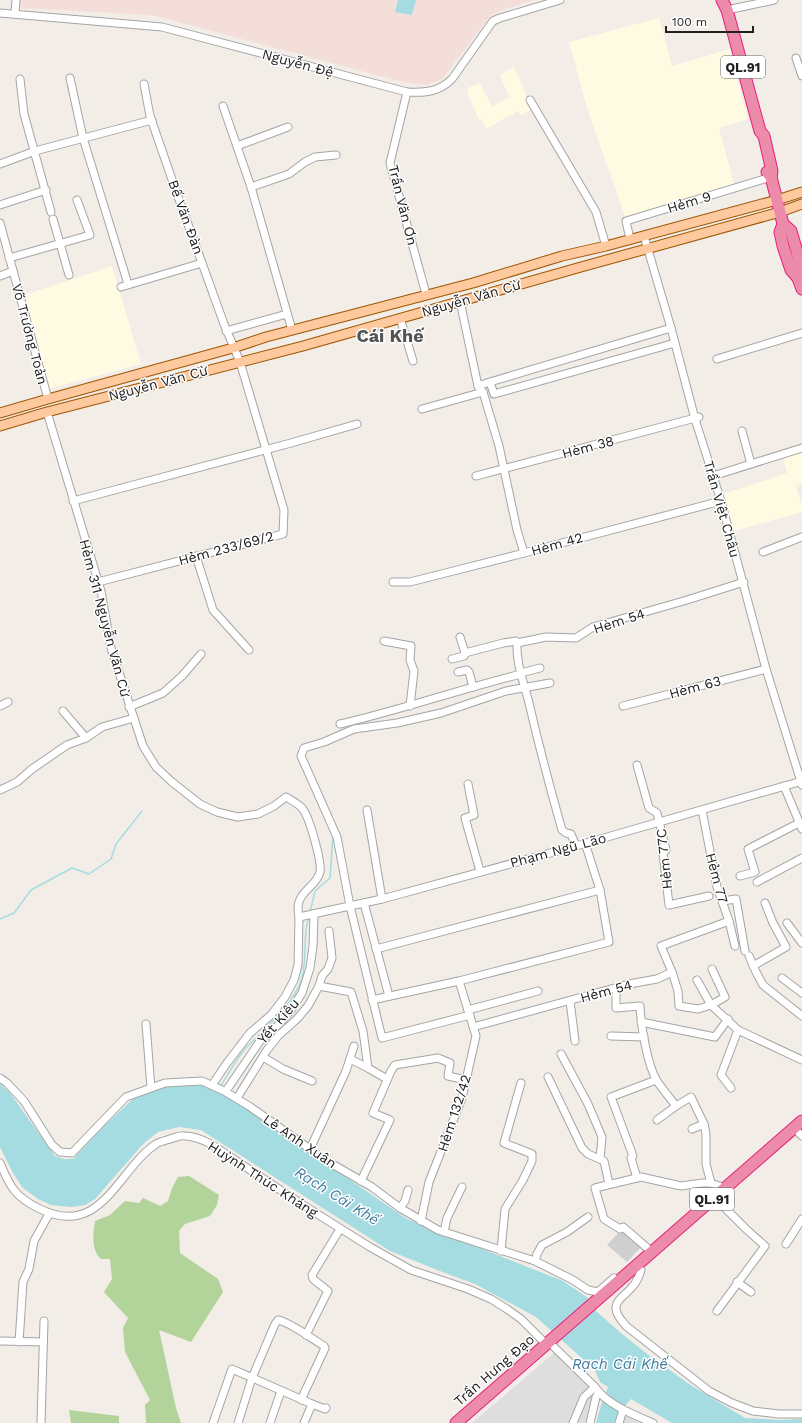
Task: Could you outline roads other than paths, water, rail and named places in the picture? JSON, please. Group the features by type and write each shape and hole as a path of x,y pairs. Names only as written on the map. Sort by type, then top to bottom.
{"highway":[{"name":"QL.91","path":"725,3 760,131 758,137 767,172 771,177 783,224 780,232 791,270 798,278 802,289"},
{"name":"QL.91","path":"551,1344 717,1199 725,1188 802,1121"},
{"name":"QL.91","path":"638,1269 652,1252 801,1133"},
{"name":"Trần Hưng Đạo","path":"456,1423 551,1344"},
{"name":"Trần Hưng Đạo","path":"466,1423 551,1344"}],"main road":[{"name":"Nguyễn Văn Cừ","path":"0,413 233,348 262,338 426,294 473,283 562,256 644,236 802,192"},
{"name":"Nguyễn Văn Cừ","path":"0,426 303,346 780,212 802,204"},
{"path":"48,399 49,412"}],"street":[{"path":"15,14 16,0"},
{"name":"Nguyễn Đệ","path":"0,12 162,28 407,92 422,93 431,92 446,85 452,79 493,21 560,0"},
{"path":"725,3 774,0"},
{"path":"796,58 802,76"},
{"path":"70,78 83,138 128,284"},
{"path":"20,79 24,114 51,212"},
{"name":"Bế Văn Đàn","path":"144,84 152,120 233,348"},
{"name":"Trần Văn Ơn","path":"407,92 390,163 426,294"},
{"path":"530,100 596,212 606,246"},
{"path":"223,106 251,187 292,330"},
{"path":"0,164 35,151 152,120"},
{"path":"237,146 288,127"},
{"path":"251,187 289,174 304,162 311,159 336,155"},
{"name":"Hẻm 9","path":"630,239 626,221 771,177"},
{"path":"0,205 46,190"},
{"path":"9,258 90,235 77,200"},
{"path":"53,220 69,276"},
{"name":"Võ Trường Toản","path":"0,223 48,399"},
{"name":"Trần Việt Châu","path":"644,236 744,582 766,669 802,783"},
{"path":"121,287 202,263"},
{"path":"0,276 13,271"},
{"path":"460,301 481,389 504,469 517,530 524,553"},
{"path":"226,331 287,314"},
{"path":"400,318 414,361"},
{"path":"422,409 481,389 490,382 671,328"},
{"path":"717,359 802,333"},
{"path":"490,382 494,394 675,343"},
{"name":"Hẻm 233/69/2","path":"98,582 283,534 284,510 240,362 233,348"},
{"name":"Hẻm 311 Nguyễn Văn Cừ","path":"49,412 73,501 101,591 110,648 143,746 156,766 172,782 200,804 217,812 238,817 258,814 274,806 286,796"},
{"name":"Hèm 38","path":"476,476 697,418"},
{"path":"73,501 357,424"},
{"path":"742,431 751,464"},
{"path":"713,476 802,448"},
{"name":"Hèm 42","path":"393,582 410,582 721,501"},
{"path":"763,552 802,536"},
{"path":"196,556 213,610 249,650"},
{"name":"Hèm 54","path":"452,658 464,656 465,653 503,643 516,641 517,643 546,637 576,638 593,627 744,582"},
{"path":"460,638 465,653"},
{"path":"384,641 411,646 410,660 414,671 409,706 410,720"},
{"path":"517,643 521,673 540,753 562,830 571,834 576,846"},
{"path":"129,707 163,692 182,676 202,654"},
{"path":"340,724 409,706 540,668"},
{"name":"Hèm 63","path":"623,706 766,669"},
{"path":"458,672 467,670 469,672 473,687"},
{"path":"538,991 382,1038 350,906 337,838 301,756 304,748 324,742 354,729 410,720 441,713 506,691 550,683"},
{"path":"0,706 8,702"},
{"path":"63,711 86,738"},
{"path":"0,790 17,782 32,769 67,745 86,738 102,727 134,718"},
{"path":"637,765 649,808 657,813 660,822"},
{"name":"Phạm Ngũ Lão","path":"314,915 382,899 576,846 784,786 802,783"},
{"path":"468,784 474,815 465,818 480,871"},
{"path":"740,876 754,872 748,849 801,826 784,786"},
{"name":"Yết Kiêu","path":"226,1092 259,1041 278,1025 291,1010 302,993 298,965 298,904 301,895 315,882 320,872 319,857 304,811 286,796"},
{"path":"367,810 382,899"},
{"name":"Hẻm 77","path":"702,810 713,868 735,946"},
{"name":"Hẻm 77C","path":"660,822 666,850 663,853 669,904 709,896"},
{"path":"372,1000 459,981 609,942 600,890 585,843"},
{"path":"756,882 802,858"},
{"path":"376,949 600,890"},
{"path":"722,900 736,899 747,953 763,985 802,1016"},
{"path":"364,903 389,996"},
{"path":"753,966 786,947 773,923 765,903"},
{"path":"299,917 314,915"},
{"name":"Yết Kiêu","path":"212,1085 227,1063 271,1015 285,997 300,983 310,968 313,946 314,915"},
{"path":"712,969 724,997 711,1005 698,1009 679,1006 678,991 661,946 729,921"},
{"path":"787,923 802,943"},
{"path":"237,1098 278,1036 297,1019 308,1006 319,986 322,976 328,969 332,958 329,931"},
{"name":"Hẻm 54","path":"473,1027 616,988 657,979 672,972"},
{"path":"782,978 802,993"},
{"path":"697,980 711,1005 728,1019 738,1030 802,1060"},
{"name":"Hẻm 132/42","path":"421,1221 429,1182 462,1098 476,1036 459,981"},
{"path":"319,986 351,992 363,1031 368,1068"},
{"path":"616,988 616,1008 640,1006 644,1037 650,1063 656,1080 676,1106"},
{"path":"570,1001 575,1041"},
{"path":"641,1022 715,1038 728,1019"},
{"path":"146,1024 150,1088"},
{"path":"731,1088 721,1075 738,1030"},
{"path":"252,1034 259,1041"},
{"path":"610,1036 644,1037"},
{"path":"310,1149 346,1071 354,1046"},
{"path":"562,1054 588,1104 602,1137 600,1159"},
{"path":"263,1057 283,1069 312,1081"},
{"path":"361,1181 390,1120 373,1113 390,1071 395,1065 438,1058 450,1063 448,1076 466,1080"},
{"path":"350,1059 387,1079"},
{"path":"548,1077 582,1148 588,1154 604,1161 609,1184"},
{"name":"Lê Anh Xuân","path":"0,1078 7,1083 24,1101 52,1145 60,1152 72,1153 126,1097 165,1083 202,1081 237,1098 310,1149 400,1208 438,1230 535,1261 573,1280 588,1290 598,1292 621,1273 638,1269"},
{"path":"637,1178 631,1158 633,1156 611,1097 656,1080"},
{"path":"501,1251 505,1209 523,1180 532,1161 532,1154 504,1143 520,1084"},
{"path":"657,1120 691,1096 704,1124 706,1134 706,1164 711,1183"},
{"path":"692,1129 704,1124"},
{"name":"Huỳnh Thúc Kháng","path":"0,1162 9,1184 17,1195 32,1206 49,1214 72,1216 82,1214 99,1204 111,1193 135,1163 156,1144 184,1135 198,1138 211,1144 340,1229 411,1270 468,1289 491,1299 507,1309 551,1344 597,1390 623,1410 650,1422"},
{"path":"652,1252 623,1227 620,1229 604,1218 595,1188 641,1177 681,1186 711,1183 725,1188"},
{"path":"444,1232 448,1218 462,1187"},
{"path":"400,1208 405,1201 408,1190"},
{"path":"717,1199 765,1246 717,1311"},
{"path":"18,1342 23,1282 29,1269 34,1241 49,1214"},
{"path":"535,1261 542,1245 567,1232 588,1217"},
{"path":"786,1244 802,1219"},
{"path":"306,1335 328,1291 313,1279 312,1275 340,1229"},
{"path":"638,1269 638,1279 632,1288 619,1299 616,1305 616,1312 626,1326 709,1391 732,1403 753,1411 779,1414 802,1414"},
{"path":"738,1282 751,1292"},
{"path":"238,1423 252,1378 278,1320 283,1321 325,1348 302,1400"},
{"path":"41,1423 44,1321"},
{"path":"0,1341 43,1342"},
{"path":"213,1423 232,1369 302,1400 325,1409 326,1408"},
{"path":"573,1423 584,1397 597,1390"},
{"path":"590,1423 597,1390"},
{"path":"270,1423 281,1391"},
{"path":"304,1423 312,1404"},
{"path":"619,1423 623,1410"}],"water":[{"path":"398,0 416,0 412,15 395,12"},
{"name":"Rạch Cái Khế","path":"0,1084 10,1093 55,1156 64,1159 73,1159 105,1125 134,1098 168,1086 205,1085 218,1089 407,1219 563,1281 588,1298 596,1311 651,1357 692,1386 745,1418 780,1420 802,1419 802,1423 672,1423 631,1399 618,1414 614,1423 596,1423 608,1387 600,1382 594,1369 536,1317 475,1284 390,1251 201,1130 179,1127 158,1132 144,1143 95,1199 85,1205 71,1207 51,1205 38,1199 23,1188 13,1173 0,1147"}],"waterway":[{"path":"0,919 14,913 31,890 72,868 89,874 111,859 116,844 142,811"},
{"path":"310,912 315,891 330,878 333,836"},
{"path":"221,1085 241,1053 278,1016 298,988 302,978 308,919"}],"district":[{"name":"Cái Khế","path":"390,335"}]}
